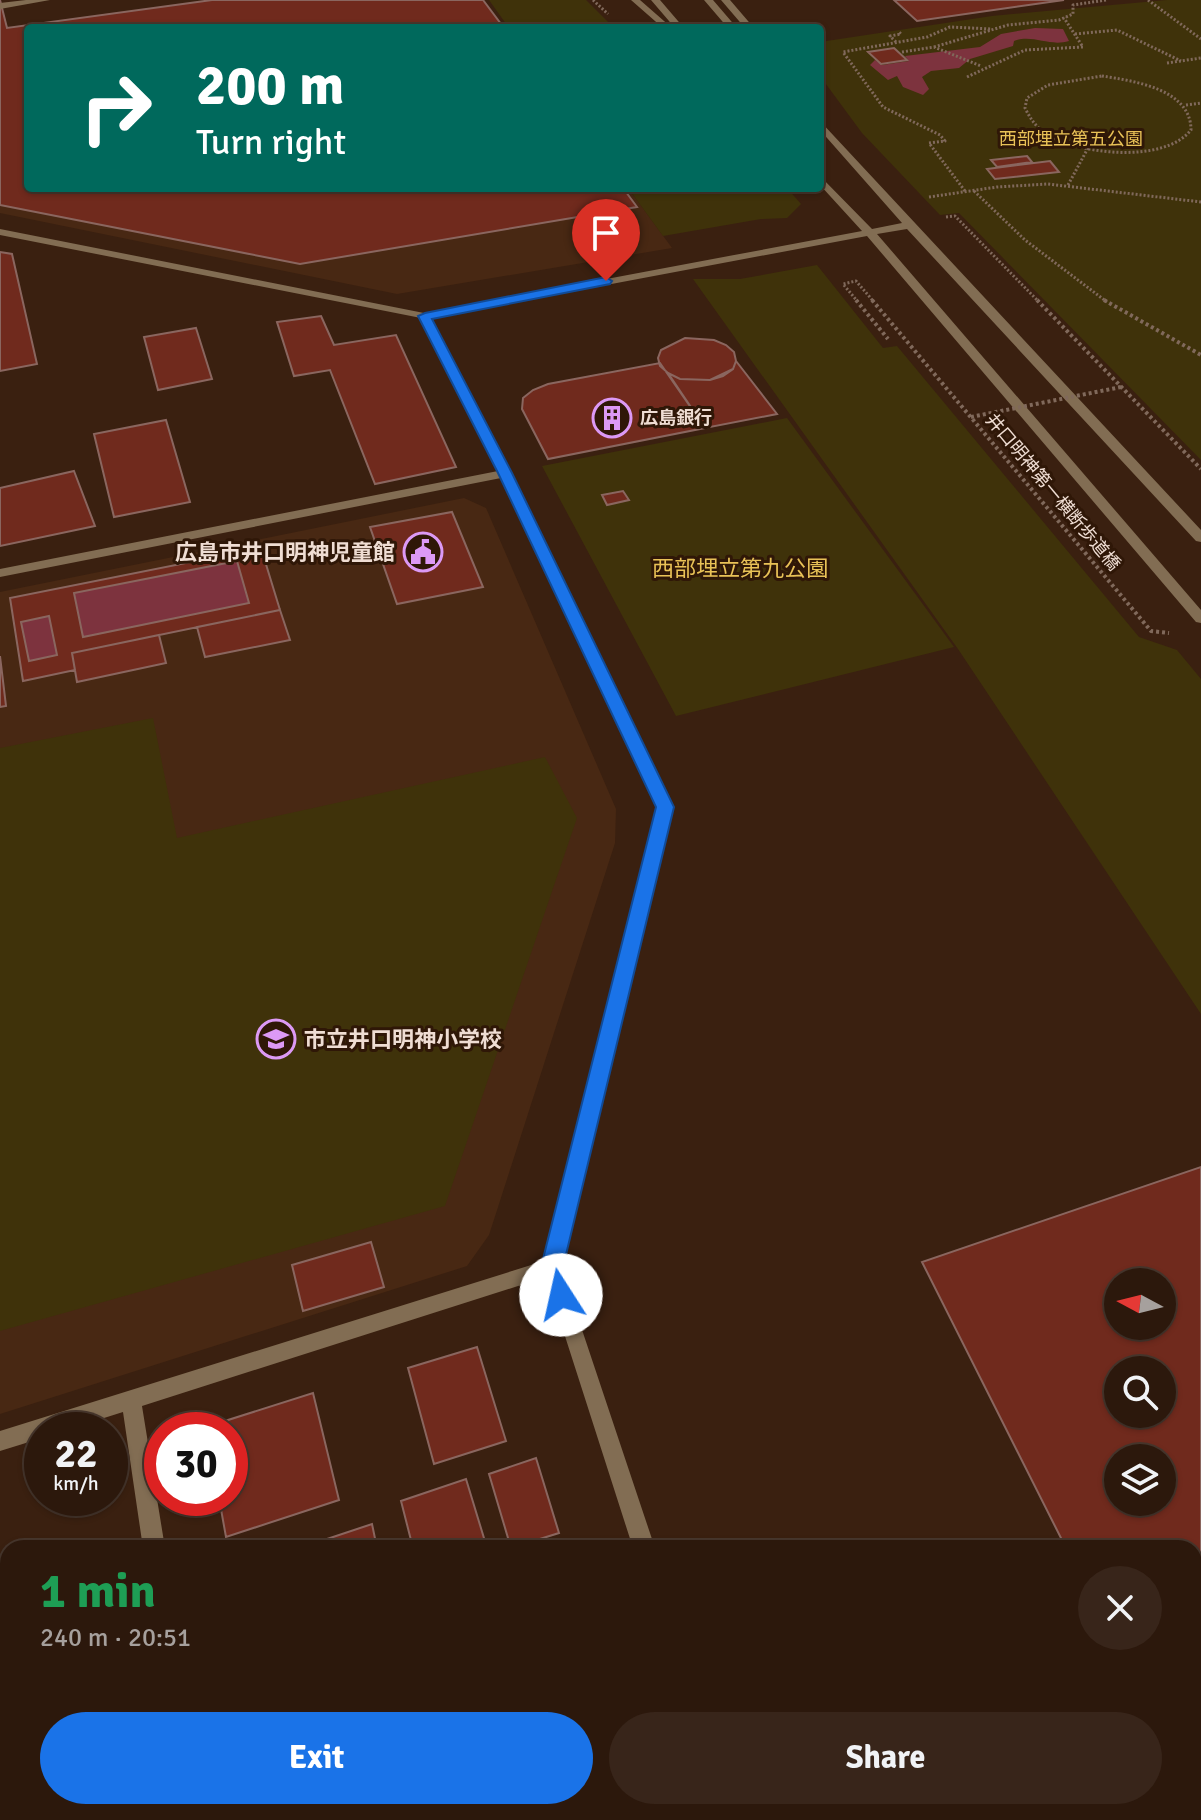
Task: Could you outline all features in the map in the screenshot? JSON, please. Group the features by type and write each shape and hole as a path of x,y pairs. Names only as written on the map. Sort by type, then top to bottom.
{"street":[{"path":"0,6 46,0"},
{"path":"635,0 663,24"},
{"path":"655,0 676,24"},
{"path":"708,0 729,24"},
{"path":"725,0 746,24"},
{"path":"824,129 909,225 1201,538"},
{"path":"824,183 1194,602 1201,619"},
{"path":"0,232 425,316 909,225"},
{"path":"425,316 505,473 665,807 552,1267 641,1540"},
{"path":"0,573 505,473"},
{"path":"0,1441 552,1267"},
{"path":"131,1400 153,1540"}],"path":[{"path":"902,52 934,47 992,29 1064,18 1073,14 1073,5 1106,0"},
{"path":"1148,0 1201,39"},
{"path":"967,77 982,67 1025,50 1068,51 1083,47 1064,18"},
{"path":"965,191 929,143 945,141 940,135 883,107 843,52 927,37 950,27 992,29"},
{"path":"1075,34 1117,30 1181,61"},
{"path":"897,43 890,36 901,34 898,31"},
{"path":"934,47 982,67"},
{"path":"1167,63 1201,58"},
{"path":"1102,76 1151,86 1186,105 1193,117 1192,129 1182,139 1165,147 1115,152 1088,148 1043,132 1025,108 1028,97 1055,81 1102,76"},
{"path":"1186,105 1201,103"},
{"path":"1068,185 1088,148"},
{"path":"926,198 1033,184 1068,185 1160,201 1201,202"},
{"path":"973,190 1014,233 1093,295 1201,355"},
{"path":"978,239 1201,469"},
{"name":"井口明神第一横断歩道橋","path":"888,339 843,284 856,281 1151,631 1170,633"},
{"name":"井口明神第一横断歩道橋","path":"971,417 1121,387"}],"shaded area":[{"path":"1035,28 1063,29 1069,41 1055,43 1021,39 1014,41 1013,46 970,59 959,68 931,71 922,77 929,89 923,95 903,87 897,76 888,80 870,65 875,60 882,65 909,61 905,56 980,47 1001,34"},
{"path":"0,37 24,166 24,192 631,192 672,248 397,294 0,213"},
{"name":"市立井口明神小学校","path":"464,498 486,508 616,809 615,843 489,1235 467,1266 0,1414 0,592"},
{"path":"237,561 249,603 83,637 74,593"},
{"path":"49,616 57,655 29,661 21,622"}],"green space":[{"path":"489,0 586,0 610,24 506,24"},
{"name":"西部埋立第五公園","path":"1167,0 1201,0 1201,460 959,213 940,215 862,133 824,81 824,41 992,16"},
{"path":"631,192 790,192 801,204 787,218 761,219 663,236"},
{"path":"817,265 883,348 897,346 1139,637 1177,650 1201,679 1201,1014 958,649 693,279 740,279"},
{"name":"西部埋立第九公園","path":"787,418 954,647 676,716 542,466"},
{"path":"153,718 177,838 545,757 577,818 445,1206 0,1331 0,748"}],"building":[{"path":"0,0 7,28 24,26 24,192 626,192 637,207 300,264 0,205"},
{"path":"212,0 483,0 501,24 36,24"},
{"path":"894,0 1064,0 917,21"},
{"path":"894,48 907,60 881,64 868,52"},
{"path":"1027,156 1032,162 997,167 991,160"},
{"path":"1050,161 1059,172 995,179 987,169"},
{"path":"0,252 12,254 37,364 0,371"},
{"path":"321,316 334,345 396,335 456,467 375,484 330,370 294,376 277,322"},
{"path":"196,328 212,379 158,390 144,337"},
{"path":"685,338 714,340 726,345 734,352 736,361 733,369 710,380 680,379 668,373 660,366 658,358 661,350"},
{"path":"736,361 777,414 705,428 668,373 680,379 710,380 733,369"},
{"name":"広島銀行","path":"660,363 705,428 548,459 522,409 523,398 548,384"},
{"path":"166,420 190,502 114,517 94,434"},
{"path":"74,471 95,526 0,546 0,488"},
{"path":"623,491 629,500 607,505 602,495"},
{"path":"452,512 483,587 397,604 370,527"},
{"path":"261,548 280,610 72,653 75,670 23,681 10,598","holes":["237,561 249,603 83,637 74,593","49,616 57,655 29,661 21,622"]},
{"path":"280,610 290,640 205,657 197,627"},
{"path":"159,635 166,663 77,682 72,653"},
{"path":"0,656 6,706 0,707"},
{"path":"1201,1167 1201,1540 1062,1540 922,1262"},
{"path":"371,1242 384,1287 303,1311 292,1265"},
{"path":"477,1347 506,1441 434,1464 408,1368"},
{"path":"313,1393 339,1500 226,1537 222,1516 248,1516 248,1414"},
{"path":"536,1458 559,1533 537,1540 509,1540 489,1474"},
{"path":"466,1479 485,1540 411,1540 401,1501"},
{"path":"372,1524 375,1540 324,1540"}],"place":[{"name":"広島銀行","path":"612,418"},
{"name":"広島市井口明神児童館","path":"423,552"},
{"name":"市立井口明神小学校","path":"276,1039"}],"route":[{"path":"561,1295 552,1267 665,807 505,473 425,316 606,281"}]}
